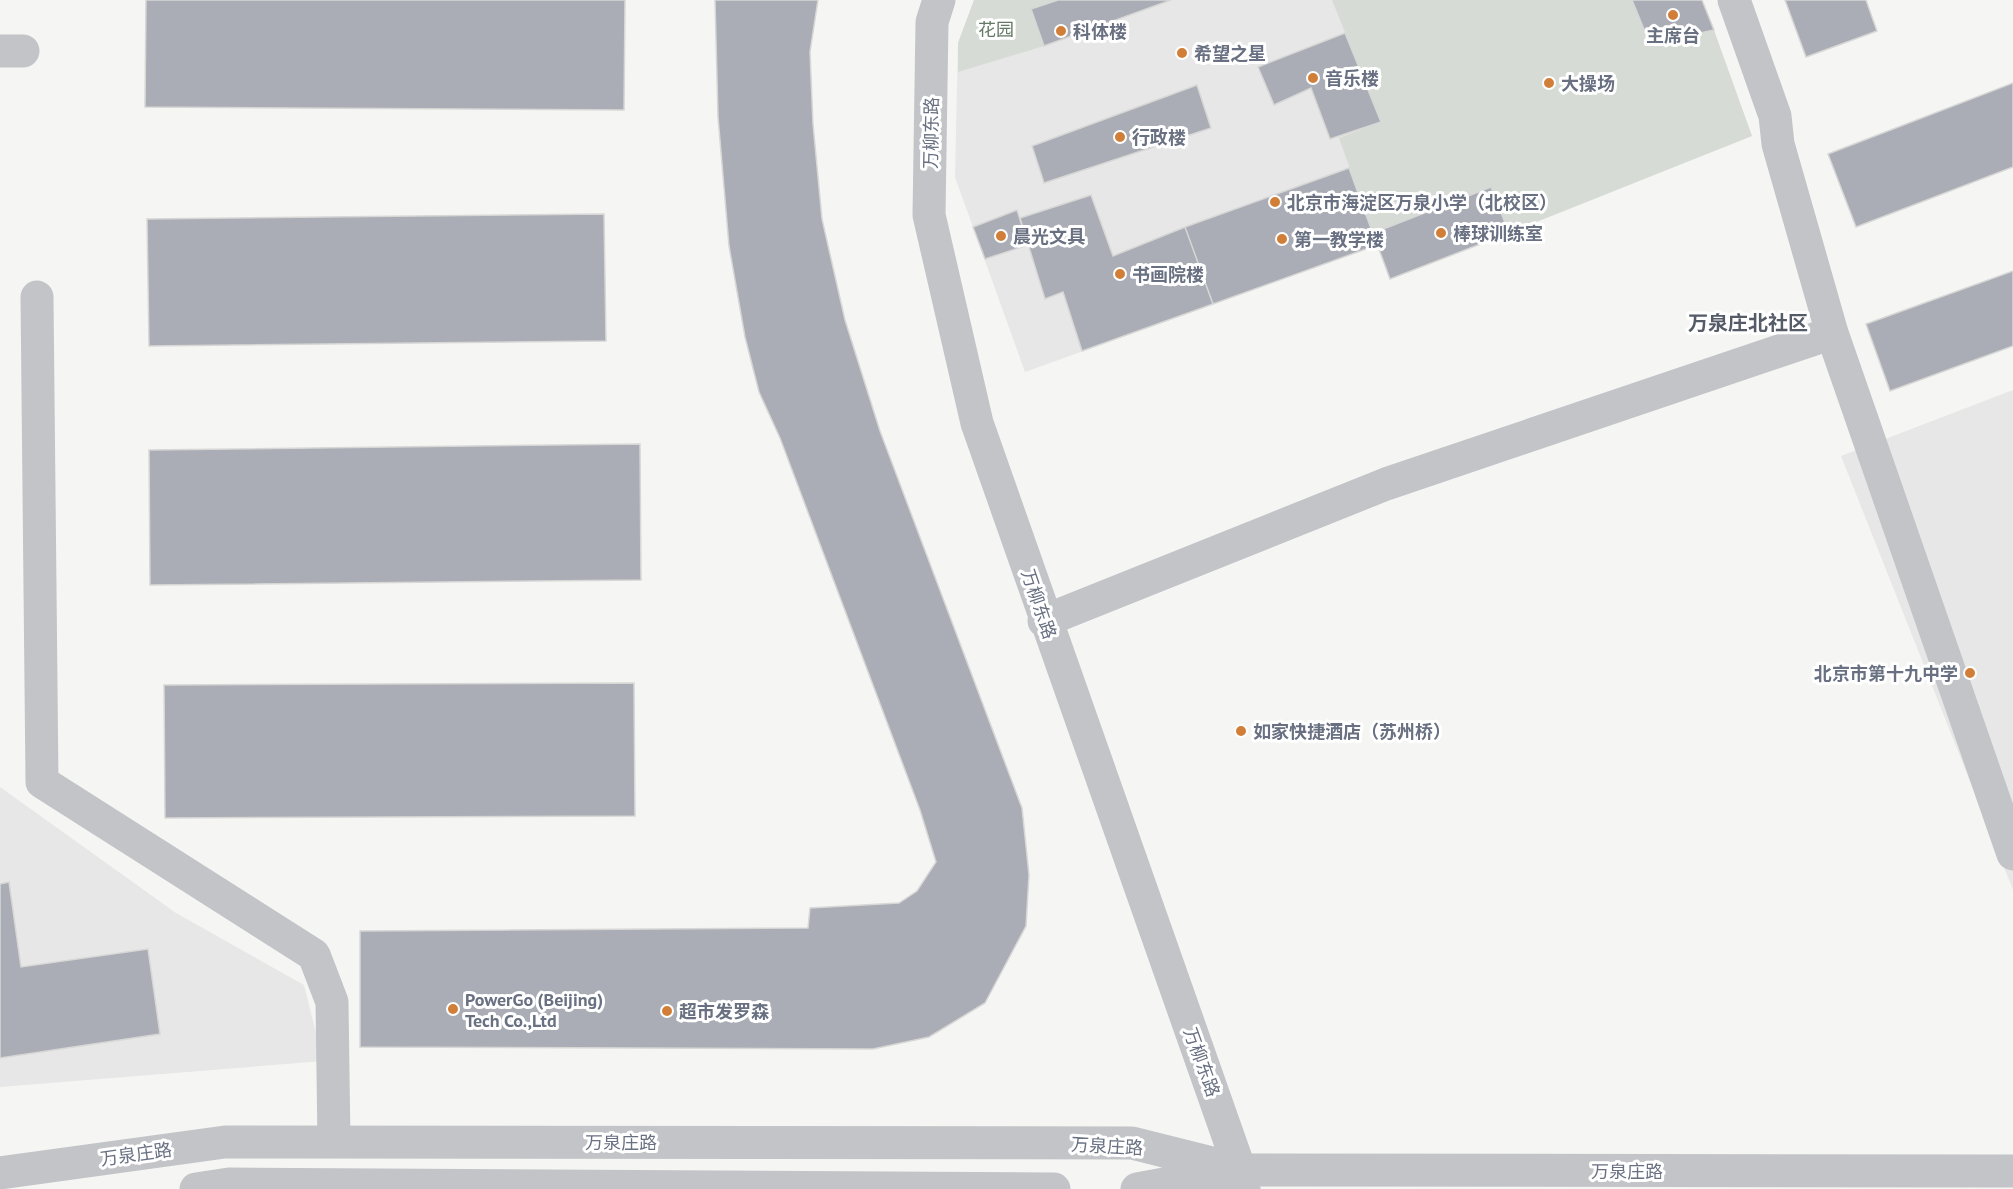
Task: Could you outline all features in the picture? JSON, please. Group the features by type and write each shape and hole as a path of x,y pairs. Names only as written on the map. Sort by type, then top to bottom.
{"street":[{"name":"万柳东路","path":"939,0 932,22 929,215 976,423 1242,1180"},
{"path":"1734,0 1775,116 1778,144 1832,333 2013,854"},
{"path":"37,297 42,782 314,956 332,1002 334,1142"},
{"path":"1044,621 1386,484 1832,333"},
{"name":"万泉庄路","path":"0,1173 225,1142 1132,1143 1242,1180"},
{"name":"万泉庄路","path":"1137,1189 1242,1180 1930,1183 2013,1171"},
{"path":"196,1189 229,1187 1054,1189"}],"shaded area":[{"name":"北京市海淀区万泉小学（北校区）","path":"974,0 1702,0 1752,136 1390,279 1377,245 1025,372 955,177 958,43"},
{"name":"北京市第十九中学","path":"2013,390 2013,890 1841,456"},
{"path":"0,787 176,913 304,985 323,1061 0,1087"}],"green space":[{"name":"花园","path":"974,0 1058,0 1031,10 1044,46 958,72 958,43"},
{"name":"大操场","path":"1332,0 1632,0 1650,44 1714,30 1752,136 1509,233 1491,187 1373,233 1339,138 1381,122"}],"building":[{"path":"146,0 625,0 624,110 145,107"},
{"path":"715,0 818,0 810,52 813,124 822,219 845,320 880,431 1022,808 1029,875 1026,926 985,1003 929,1037 873,1049 360,1047 360,931 808,928 810,908 899,903 917,891 936,862 920,810 780,438 759,392 745,337 729,246 718,117"},
{"name":"科体楼","path":"1058,0 1171,0 1044,46 1031,9"},
{"name":"主席台","path":"1632,0 1702,0 1714,30 1650,44"},
{"path":"1785,0 1866,0 1877,31 1806,57"},
{"name":"音乐楼","path":"1345,33 1381,122 1330,139 1311,88 1274,105 1258,67"},
{"path":"2013,83 2013,167 1856,227 1828,154"},
{"name":"行政楼","path":"1197,85 1211,128 1044,183 1032,146"},
{"name":"第一教学楼","path":"1349,168 1377,245 1213,304 1185,227"},
{"name":"棒球训练室","path":"1491,187 1509,233 1390,279 1373,233"},
{"name":"书画院楼","path":"1091,195 1113,256 1185,227 1213,304 1082,351 1063,292 1045,299 1020,218"},
{"name":"晨光文具","path":"1017,210 1028,245 985,259 973,227"},
{"path":"604,214 606,341 149,346 147,219"},
{"path":"2013,271 2013,346 1890,391 1866,324"},
{"path":"640,444 641,580 150,585 149,450"},
{"path":"634,683 635,816 165,818 164,685"},
{"path":"9,882 21,967 148,949 160,1034 0,1058 0,884"}],"place":[{"name":"主席台","path":"1673,15"},
{"name":"科体楼","path":"1061,31"},
{"name":"希望之星","path":"1182,53"},
{"name":"音乐楼","path":"1313,78"},
{"name":"大操场","path":"1549,83"},
{"name":"行政楼","path":"1120,137"},
{"name":"北京市海淀区万泉小学（北校区）","path":"1275,202"},
{"name":"棒球训练室","path":"1441,233"},
{"name":"晨光文具","path":"1001,236"},
{"name":"第一教学楼","path":"1282,239"},
{"name":"书画院楼","path":"1120,274"},
{"name":"北京市第十九中学","path":"1970,673"},
{"name":"如家快捷酒店（苏州桥）","path":"1241,731"},
{"name":"PowerGo (Beijing) Tech Co.,Ltd","path":"453,1009"},
{"name":"超市发罗森","path":"667,1011"}],"district":[{"name":"万泉庄北社区","path":"1748,323"}]}
